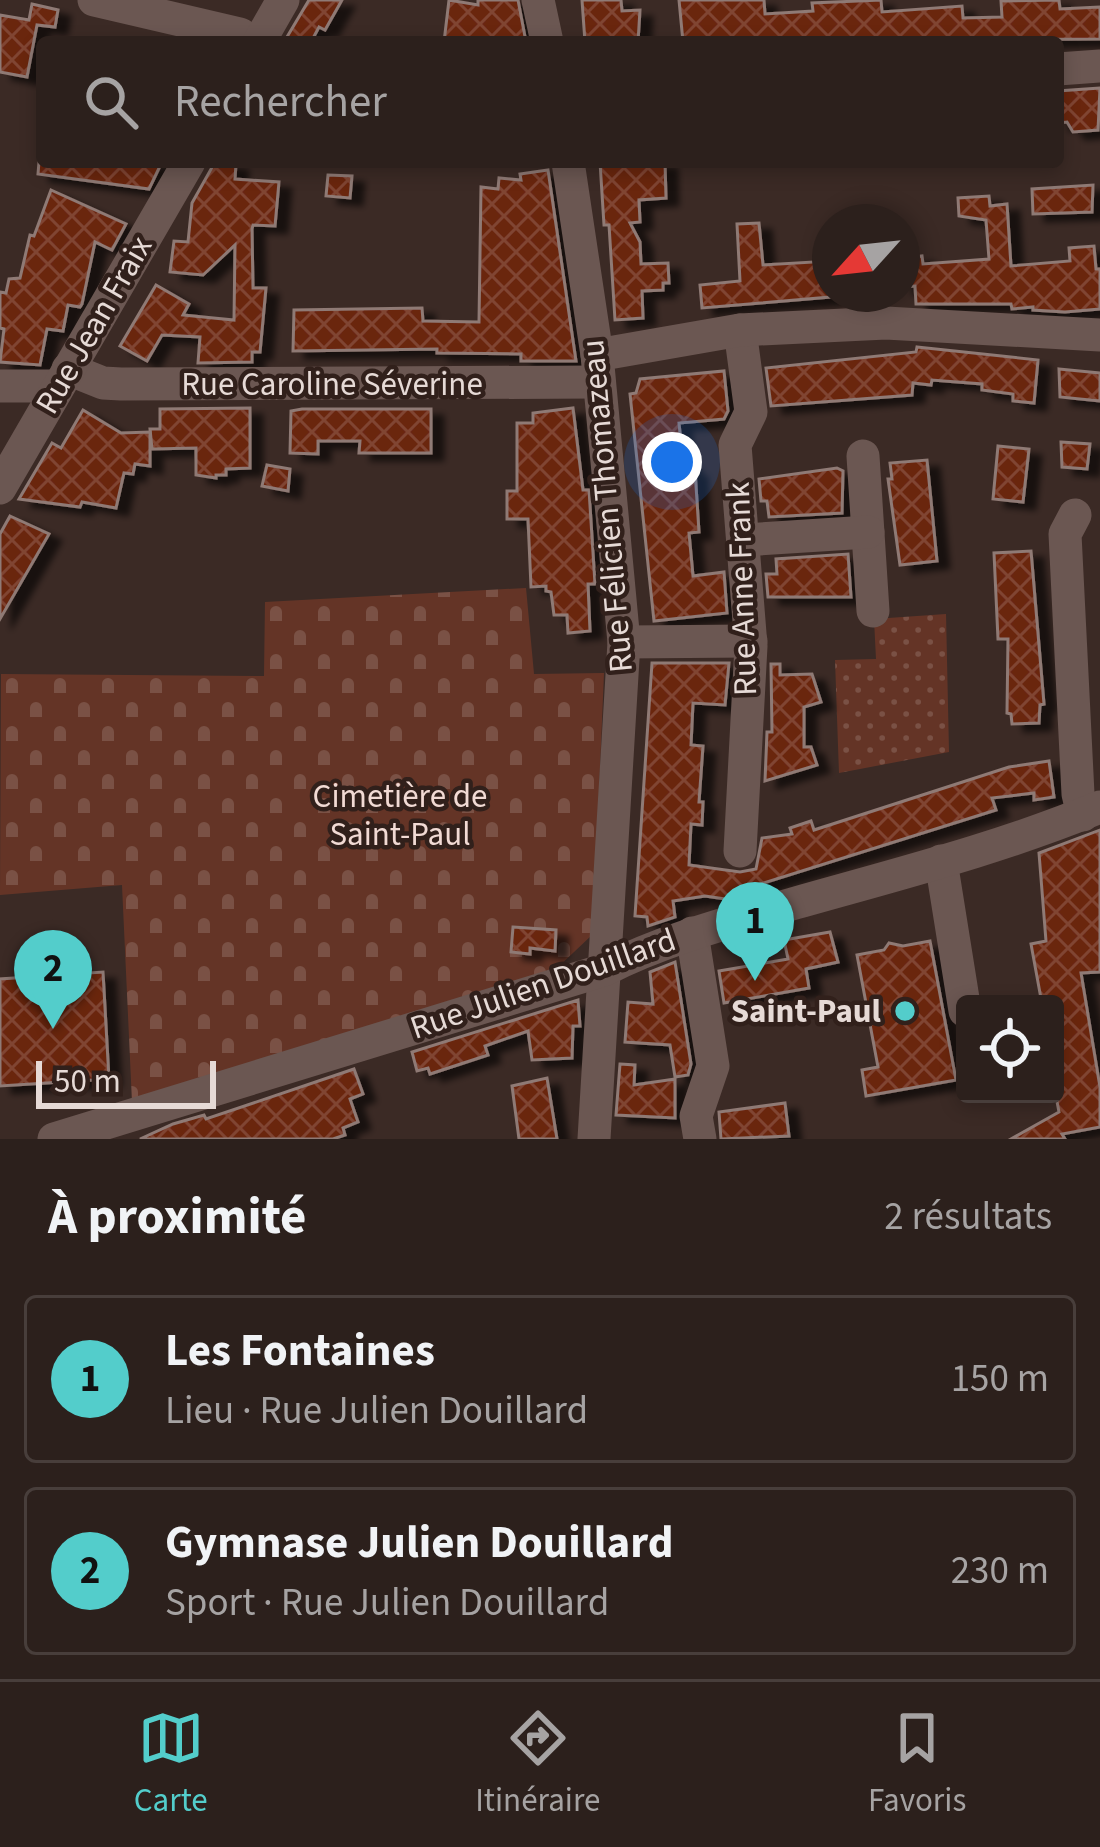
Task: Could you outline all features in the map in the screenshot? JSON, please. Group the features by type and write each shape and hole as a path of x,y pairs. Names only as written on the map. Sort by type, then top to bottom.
{"street":[{"path":"94,0 244,36"},
{"path":"260,36 283,0"},
{"path":"538,0 546,36"},
{"path":"1064,69 1100,66"},
{"name":"Rue Jean Fraix","path":"0,488 185,168"},
{"name":"Rue Félicien Thomazeau","path":"569,168 597,369 624,642 594,1139"},
{"name":"Rue Caroline Séverine","path":"0,386 63,377 122,384 597,369 740,331 886,323 1100,335"},
{"name":"Rue Anne Frank","path":"740,331 751,412 735,446 751,641 740,851"},
{"path":"862,456 873,611"},
{"path":"1076,515 1065,534 1078,794 1091,811"},
{"path":"744,540 868,532"},
{"path":"624,642 751,641"},
{"name":"Rue Julien Douillard","path":"54,1139 604,970 645,949 1091,811"},
{"path":"941,861 962,995"},
{"path":"692,934 712,1066 696,1115 700,1139"}],"green space":[{"name":"Cimetière de Saint-Paul","path":"526,588 534,674 604,673 593,934 555,970 132,1102 122,885 0,895 1,674 264,676 265,602"},
{"path":"946,614 949,752 839,773 835,660 876,659 874,619"}],"building":[{"path":"309,0 342,0 325,30 319,27 314,36 288,36"},
{"path":"449,0 478,5 478,0 518,0 525,36 445,36"},
{"path":"582,0 621,0 622,11 640,10 638,36 585,36"},
{"path":"679,0 764,0 765,14 813,11 812,3 881,0 882,12 962,6 963,18 1002,17 1001,1 1059,0 1060,9 1100,7 1100,39 682,36"},
{"path":"32,4 58,10 55,27 37,25 27,77 0,72 0,15 29,20"},
{"path":"1100,88 1098,130 1073,132 1064,122 1064,91"},
{"path":"38,168 159,168 149,189 38,174"},
{"path":"212,168 236,168 235,179 279,182 275,226 253,225 252,229 253,288 266,288 260,352 252,352 252,362 198,363 200,337 162,335 147,361 120,346 156,285 189,304 183,315 234,320 235,245 203,275 170,272 174,241 188,242 192,203"},
{"path":"600,168 665,168 666,198 639,200 640,222 630,223 640,242 641,264 668,263 669,283 663,283 663,290 642,291 643,318 615,320 609,225 604,225"},
{"path":"548,170 576,361 521,361 521,354 437,353 437,349 293,351 294,310 422,308 423,321 479,322 481,187 498,189 499,178 521,180 520,174"},
{"path":"328,175 352,176 350,198 326,196"},
{"path":"1093,185 1092,212 1033,214 1032,189"},
{"path":"51,190 126,224 112,250 95,242 82,304 68,305 63,331 47,329 40,365 0,362 4,329 0,328 0,292 6,293 9,279 20,278 30,235 34,236"},
{"path":"989,196 990,206 1007,204 1011,266 1070,261 1069,248 1094,246 1096,269 1100,269 1100,309 1065,312 1012,309 1011,304 920,304 920,256 923,264 989,259 986,220 959,216 958,198"},
{"path":"759,223 763,265 812,262 812,299 702,308 700,285 740,281 737,224"},
{"path":"917,347 1038,360 1034,403 1013,401 1013,394 982,390 982,384 932,380 931,385 913,383 912,395 771,406 766,368 916,352"},
{"path":"1059,369 1100,373 1100,401 1060,397"},
{"path":"724,371 728,411 724,419 679,423 683,463 695,470 699,532 689,533 693,576 724,572 727,613 654,621 630,394 636,393 640,379"},
{"path":"250,408 250,468 226,469 226,475 216,478 196,475 196,448 152,449 150,429 160,429 160,409"},
{"path":"573,408 583,490 589,490 595,584 588,584 590,631 568,633 567,615 554,615 551,592 546,586 531,587 528,519 507,519 507,491 517,491 517,423 533,423 533,413"},
{"path":"431,409 431,453 359,453 360,441 318,441 318,454 290,453 291,411"},
{"path":"83,410 121,433 150,432 150,466 135,464 133,474 124,473 116,508 19,499 52,443 61,448"},
{"path":"1061,442 1090,444 1087,469 1062,467"},
{"path":"998,446 1029,449 1023,502 993,499"},
{"path":"927,460 937,561 900,565 890,463"},
{"path":"267,465 290,469 288,491 262,486"},
{"path":"843,471 842,513 769,517 767,501 761,501 759,479"},
{"path":"10,516 49,534 0,619 0,534"},
{"path":"1031,551 1044,704 1040,705 1039,723 1012,724 1007,713 1008,639 998,639 994,553"},
{"path":"848,554 851,597 768,597 766,574 777,574 776,559"},
{"path":"652,663 729,663 725,705 693,703 691,745 703,746 699,802 703,802 702,825 691,824 689,865 740,872 756,869 762,838 792,834 790,828 811,821 814,830 1009,767 1049,761 1054,797 1034,800 1034,793 992,798 996,810 757,885 757,892 732,900 705,896 673,901 675,917 648,926 647,917 635,916"},
{"path":"771,664 780,664 780,675 812,674 821,702 804,707 804,747 811,747 817,765 765,781 767,732 772,732"},
{"path":"1100,830 1100,972 1081,973 1100,1087 1100,1127 1062,1134 1065,1139 1011,1139 1059,1112 1057,1103 1064,1103 1064,995 1040,995 1031,944 1046,941 1039,853"},
{"path":"513,927 556,930 555,951 511,952"},
{"path":"830,932 838,962 806,969 809,988 724,1003 719,971 788,959 784,940"},
{"name":"Saint-Paul","path":"930,941 956,1080 866,1096 862,1070 878,1067 857,955 884,950 889,943 903,946"},
{"path":"675,962 691,1064 688,1075 675,1077 670,1045 625,1042 628,1002 653,1004 650,972"},
{"path":"103,972 109,1079 0,1086 0,979"},
{"path":"578,1000 580,1026 573,1026 572,1058 532,1060 528,1031 485,1046 488,1055 430,1074 428,1068 417,1071 412,1052"},
{"path":"620,1064 635,1065 634,1085 675,1079 675,1118 616,1115"},
{"path":"354,1069 363,1094 350,1099 358,1122 333,1139 140,1139 173,1124 204,1115 206,1119"},
{"path":"547,1078 557,1139 519,1139 512,1086"},
{"path":"785,1103 789,1136 721,1139 719,1112"}],"place":[{"name":"Les Fontaines","path":"755,981"},
{"name":"Saint-Paul","path":"905,1011"},
{"name":"Gymnase Julien Douillard","path":"53,1029"}]}
